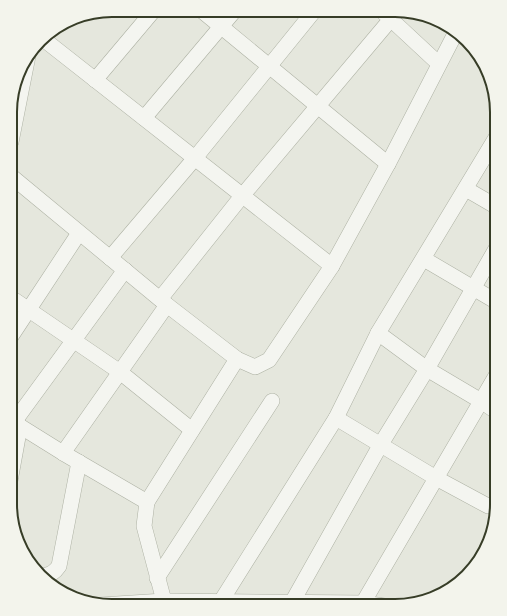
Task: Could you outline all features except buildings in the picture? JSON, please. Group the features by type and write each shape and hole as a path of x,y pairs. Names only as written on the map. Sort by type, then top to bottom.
{"street":[{"path":"95,80 148,17"},
{"path":"209,17 388,164"},
{"path":"144,118 229,17"},
{"path":"110,258 195,158 309,17"},
{"path":"63,453 120,372 163,302 242,196 318,107 386,17"},
{"path":"389,17 439,64"},
{"path":"17,181 163,302 237,359 255,367 269,360 332,266 388,164 453,37"},
{"path":"47,42 332,266"},
{"path":"17,111 24,77"},
{"path":"223,599 336,418 378,333 490,148"},
{"path":"466,189 490,203"},
{"path":"17,328 79,233"},
{"path":"424,259 490,298"},
{"path":"294,599 381,444 427,369 490,259"},
{"path":"17,420 125,270"},
{"path":"17,302 120,372 192,430"},
{"path":"378,333 427,369 490,407"},
{"path":"163,599 144,526 147,502 237,359"},
{"path":"377,599 436,478 490,386"},
{"path":"157,578 272,401"},
{"path":"336,418 436,478 488,506"},
{"path":"17,424 147,502"},
{"path":"48,574 56,571 59,566 79,462"}]}
